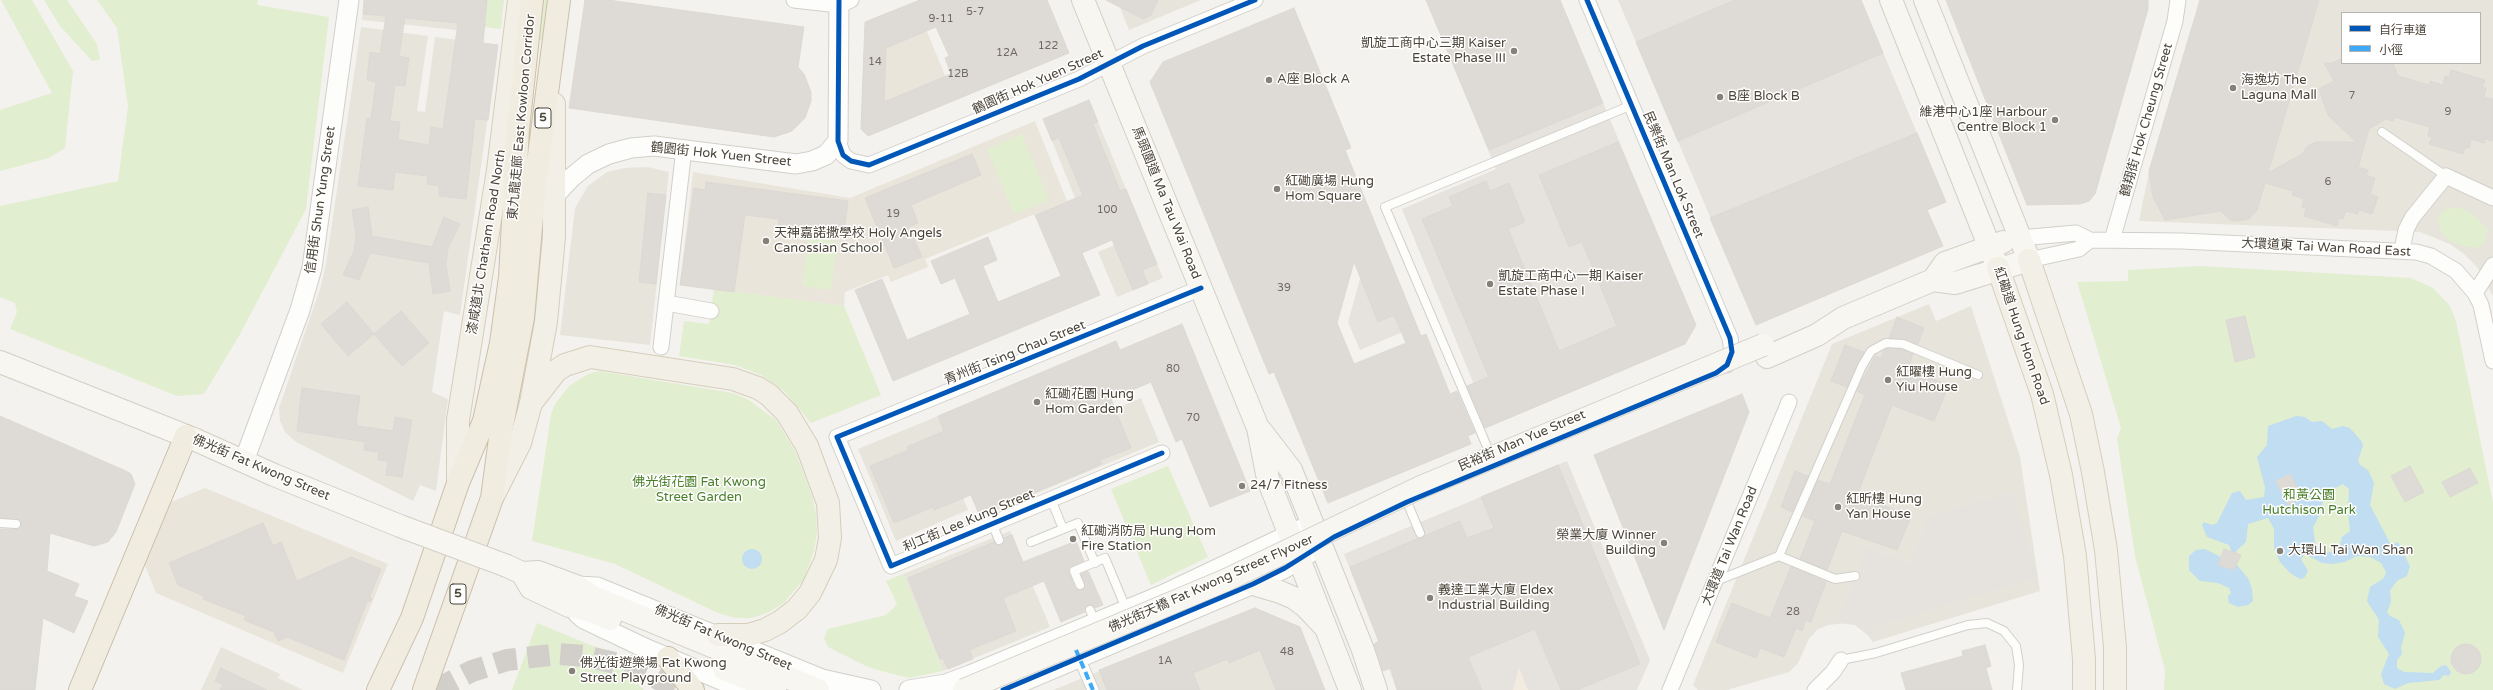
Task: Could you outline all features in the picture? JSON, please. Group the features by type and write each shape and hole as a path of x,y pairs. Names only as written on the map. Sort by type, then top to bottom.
{"highway":[{"name":"東九龍走廊 East Kowloon Corridor","path":"522,235 522,91 532,0"},
{"name":"東九龍走廊 East Kowloon Corridor","path":"522,235 534,194 559,0"},
{"name":"漆咸道北 Chatham Road North","path":"378,690 412,618 458,483 484,421 522,235"},
{"name":"5","path":"424,690 492,498 501,431 523,318 522,235"},
{"path":"80,690 186,436"},
{"path":"668,658 693,690"}],"main road":[{"name":"漆咸道北 Chatham Road North","path":"458,483 458,420 498,170 519,0"},
{"path":"492,498 520,443 532,403 550,286 556,195 552,115 570,0"},
{"name":"馬頭圍道 Ma Tau Wai Road","path":"1083,0 1258,428 1268,479 1330,634 1350,690"},
{"name":"紅磡道 Hung Hom Road","path":"1891,0 1998,268 2042,394 2061,475 2075,556 2081,618 2084,690"},
{"path":"1924,0 2029,260 2081,414 2094,472 2106,550 2115,646 2116,690"},
{"path":"2020,238 1989,245 1945,263 1933,280 1955,283 1998,268 2029,260"},
{"name":"佛光街天橋 Fat Kwong Street Flyover","path":"964,690 1224,582 1421,487 1765,351 1817,336 1843,318 1933,280"},
{"name":"佛光街天橋 Fat Kwong Street Flyover","path":"994,690 1250,581 1426,496 1765,351"},
{"path":"532,403 556,371 580,358 596,357 733,378 769,395 787,413 807,446 828,503 830,538 826,560 810,593 797,609 780,622 765,630 748,635 718,635"},
{"name":"佛光街 Fat Kwong Street","path":"0,362 186,436 400,526 515,570 531,588 572,596"},
{"name":"馬頭圍道 Ma Tau Wai Road","path":"1258,428 1291,470 1363,650 1376,690"},
{"path":"1253,584 1294,598 1306,607 1330,634"},
{"path":"572,596 588,610 748,677 775,690"},
{"path":"748,677 818,690"}],"street":[{"name":"信用街 Shun Yung Street","path":"244,461 300,310 312,268 349,0"},
{"path":"794,0 843,2 838,140"},
{"name":"鶴園街 Hok Yuen Street","path":"838,140 843,155 851,161 869,165 1073,82 1143,46 1255,0"},
{"name":"民樂街 Man Lok Street","path":"1587,0 1730,338 1732,345 1730,359"},
{"name":"鶴翔街 Hok Cheung Street","path":"2112,240 2175,21 2178,0"},
{"name":"鶴園街 Hok Yuen Street","path":"556,195 582,169 609,154 631,148 654,146 796,164 812,161 826,154 838,140"},
{"path":"660,347 684,149"},
{"path":"2402,250 2406,230 2412,218 2446,176 2493,198"},
{"name":"大環道東 Tai Wan Road East","path":"2020,238 2076,233 2090,240 2402,250 2430,256 2444,262 2466,281 2475,293 2481,305 2493,361"},
{"path":"2029,260 2080,249 2090,240"},
{"path":"2475,293 2493,265"},
{"name":"青州街 Tsing Chau Street","path":"837,437 1201,288"},
{"path":"666,303 711,311"},
{"name":"民裕街 Man Yue Street","path":"1321,546 1352,528 1407,502 1494,464 1716,373 1727,365 1730,359"},
{"name":"大環道 Tai Wan Road","path":"1670,690 1716,581 1785,406"},
{"name":"利工街 Lee Kung Street","path":"837,437 891,566 1162,453"},
{"path":"909,690 946,684 970,676 1093,617 1127,610 1312,524"},
{"path":"1003,690 1077,654 1105,647 1253,584 1321,546"},
{"name":"佛光街 Fat Kwong Street","path":"572,596 597,587 718,635 822,679 871,690"},
{"path":"572,596 584,619 668,658 748,677"},
{"path":"1077,654 1093,690"},
{"path":"1815,690 1833,672 1841,660"}],"lane":[{"path":"1494,464 1385,207 1632,105"},
{"path":"2382,132 2446,176"},
{"path":"1779,556 1862,366 1871,351 1886,343 1903,344 1978,375"},
{"path":"1051,499 1063,529"},
{"path":"1407,502 1420,534"},
{"path":"0,522 16,524"},
{"path":"992,523 999,540"},
{"path":"1031,542 1078,523 1095,563"},
{"path":"1716,581 1779,556 1835,579 1855,576"},
{"path":"1080,585 1074,571 1105,558 1136,634"},
{"path":"1093,617 1105,647"},
{"path":"1841,660 1876,652 1968,625 1987,623 2004,631 2016,646 2019,665 2017,690"}],"shaded area":[{"path":"364,0 487,0 484,33 362,20"},
{"path":"1117,0 1201,0 1129,30"},
{"path":"1426,0 1560,0 1696,325 1685,344 1491,426 1402,209 1496,169"},
{"path":"1618,0 1861,0 1946,202 1927,210 1943,246 1756,325"},
{"path":"2200,0 2493,0 2493,296 2477,267 2464,254 2450,244 2420,232 2139,221 2149,171"},
{"path":"915,2 955,100 868,136 861,129 865,22"},
{"path":"361,27 428,36 417,111 425,112 435,37 498,45 460,315 444,311 432,392 448,399 436,491 420,485 413,501 296,442 285,432 280,421 279,408 321,286 326,264"},
{"path":"1035,121 1067,201 925,259 928,267 891,282 888,275 845,292 844,306 680,285 693,172 850,198"},
{"path":"1098,122 1126,189 1079,208 1052,141"},
{"path":"648,167 669,172 650,345 560,335 575,208 588,186 607,172 624,168"},
{"path":"1375,225 1417,326 1360,350 1348,322"},
{"path":"1144,233 1163,278 1117,297 1098,252"},
{"path":"1929,304 1936,321 1971,306 2020,457 2040,591 1873,642 1864,630 1855,625 1846,623 1828,625 1817,630 1809,639 1798,663 1789,672 1727,690 1698,690 1693,685 1832,344"},
{"path":"1141,398 1159,442 980,517 962,473 954,476 968,510 896,541 858,449 938,416 962,472"},
{"path":"1567,461 1650,660 1637,690 1528,690 1519,668 1513,690 1397,690 1344,554"},
{"path":"205,488 388,564 343,673 156,593 144,563 171,502"},
{"path":"2012,492 2038,577 1874,627 1870,637 1855,625 1837,623 1867,548 1910,565 1929,517"},
{"path":"1010,531 1050,627 943,671 903,574"},
{"path":"1255,608 1300,627 1324,690 1053,690"},
{"path":"221,647 280,674 278,678 303,690 201,690"},
{"path":"1519,668 1528,690 1513,690"}],"green space":[{"path":"1,0 32,0 73,71 65,148 49,158 0,171 0,110 52,93"},
{"path":"44,0 67,0 97,44 100,60 92,61 60,26"},
{"path":"97,0 258,0 257,5 329,17 306,209 239,336 204,394 177,396 10,329 17,312 15,303 0,297 0,206 118,181 128,106 117,28"},
{"path":"487,0 504,0 501,29 484,27"},
{"path":"534,0 551,0 545,40 528,38"},
{"path":"1022,134 1049,200 1014,214 987,149"},
{"path":"2456,207 2468,211 2488,229 2485,242 2478,248 2463,246 2450,241 2441,232 2438,222 2441,213 2448,208"},
{"path":"809,238 837,242 831,290 802,286"},
{"name":"和黃公園 Hutchison Park","path":"2200,266 2411,278 2433,288 2450,306 2456,321 2493,503 2493,690 2164,690 2165,670 2135,556 2117,439 2121,428 2077,282 2128,281 2128,270"},
{"path":"714,289 844,306 881,395 811,423 784,391 761,375 735,365 679,356 684,321 709,324"},
{"name":"佛光街花園 Fat Kwong Street Garden","path":"599,371 733,393 749,400 777,421 795,451 812,495 816,514 817,533 814,551 804,579 784,603 769,612 752,618 735,618 718,613 615,564 532,541 551,414 555,404 569,386 588,374"},
{"path":"1168,466 1208,557 1151,585 1111,489"},
{"path":"903,574 943,671 909,678 870,668 828,647 824,638 828,629 886,615 897,604 886,581"},
{"name":"佛光街遊樂場 Fat Kwong Street Playground","path":"537,623 605,651 644,690 512,690"}],"water":[{"path":"2296,416 2305,417 2312,422 2322,421 2332,429 2343,426 2350,428 2362,442 2363,446 2358,460 2360,465 2368,470 2374,483 2370,505 2391,545 2398,542 2410,566 2407,576 2398,580 2390,590 2391,602 2387,612 2390,616 2399,620 2405,633 2401,647 2402,654 2397,660 2397,668 2404,672 2433,673 2441,666 2446,665 2451,672 2449,676 2444,675 2439,680 2408,683 2395,689 2384,684 2381,674 2389,654 2378,637 2379,620 2367,601 2370,587 2384,578 2386,572 2381,563 2370,557 2357,556 2345,562 2332,564 2322,563 2305,554 2301,559 2308,571 2304,578 2300,579 2290,573 2280,562 2274,548 2274,529 2268,518 2248,524 2246,542 2237,550 2235,555 2236,564 2248,578 2252,589 2253,601 2248,605 2238,607 2229,603 2228,596 2231,593 2229,588 2218,583 2200,581 2189,570 2189,556 2196,550 2205,549 2223,558 2229,555 2231,550 2229,545 2207,537 2202,525 2204,522 2212,525 2217,523 2232,493 2240,491 2246,500 2264,497 2265,487 2257,457 2267,445 2268,426","holes":["2290,474 2288,505 2276,481","2343,484 2349,489 2348,512 2350,531 2342,537 2339,547 2335,551 2325,553 2321,551 2315,543 2313,527 2321,513 2324,494"]},
{"path":"752,549 759,552 762,559 759,566 752,569 745,566 742,559 745,552"}],"building":[{"path":"364,0 487,0 483,43 498,45 488,120 475,119 466,199 439,196 439,186 427,184 428,176 395,172 393,190 358,186 367,118 371,119 376,82 367,80 370,52 380,54 386,16 363,14","holes":["405,18 458,23 443,129 431,127 429,145 398,140 400,122 390,121 395,85 405,86 409,58 399,56"]},
{"path":"585,0 608,0 804,27 798,67 804,74 811,92 811,101 805,118 792,131 774,137 569,108"},
{"path":"920,0 1047,0 1069,53 868,136 861,129 865,22","holes":["936,27 949,56 945,58 951,74 884,102 886,48"]},
{"path":"1106,0 1158,0 1151,15 1143,19"},
{"name":"凱旋工商中心三期 Kaiser Estate Phase III","path":"1426,0 1560,0 1603,103 1489,150"},
{"name":"B座 Block B","path":"1735,0 1861,0 1883,53 1678,141 1636,42"},
{"name":"維港中心1座 Harbour Centre Block 1","path":"1946,0 2148,0 2148,9 2095,194 2089,201 2080,204 2027,205"},
{"name":"海逸坊 The Laguna Mall","path":"2200,0 2319,0 2268,173 2302,154 2308,146 2316,142 2356,142 2328,115 2319,89 2334,81 2324,63 2333,63 2341,59 2341,64 2393,64 2398,76 2429,85 2430,81 2443,85 2445,76 2449,77 2451,70 2485,80 2482,87 2486,88 2484,97 2493,99 2493,141 2485,139 2484,143 2471,139 2469,148 2465,147 2463,154 2429,144 2432,137 2428,136 2430,127 2394,117 2393,121 2386,119 2369,129 2358,167 2368,170 2366,175 2375,178 2370,194 2378,197 2372,214 2359,210 2358,214 2346,211 2343,219 2339,218 2337,226 2304,216 2306,208 2302,207 2304,199 2292,195 2293,191 2265,183 2257,210 2249,219 2236,221 2230,220 2221,211 2165,220 2153,197 2149,171"},
{"name":"紅磡廣場 Hung Hom Square","path":"1294,8 1351,148 1345,150 1421,336 1426,334 1450,394 1457,391 1475,433 1468,436 1471,444 1328,503 1274,372 1269,374 1150,82 1163,62","holes":["1354,262 1378,322 1394,315 1406,343 1354,364 1337,323"]},
{"path":"1089,100 1098,122 1093,124 1120,191 1126,189 1157,264 1142,270 1148,284 1133,290 1112,240 1082,253 1100,295 893,381 855,290 882,279 907,340 970,314 955,278 941,284 931,261 988,237 997,260 983,266 998,302 1061,276 1035,215 1083,195 1059,138 1052,141 1043,119"},
{"path":"1917,133 1946,202 1927,210 1943,246 1756,325 1710,218"},
{"path":"1618,142 1696,325 1685,344 1485,428 1467,386 1489,377 1422,219 1453,206 1449,197 1486,181 1490,191 1509,183 1525,222 1508,229 1559,351 1617,326 1582,242 1569,247 1539,175"},
{"path":"972,154 981,175 911,205 918,223 909,227 922,257 894,268 865,198"},
{"path":"706,182 848,201 844,232 821,229 820,234 778,229 779,219 745,215 734,292 680,285 694,188 705,190"},
{"path":"648,193 666,195 656,284 639,282"},
{"path":"368,207 372,236 432,247 444,217 460,224 448,248 446,264 450,291 433,294 429,263 370,253 359,280 343,275 354,251 356,235 352,210"},
{"path":"347,302 374,334 348,356 321,324"},
{"path":"401,311 429,343 402,366 374,334"},
{"path":"2245,316 2255,357 2235,362 2226,320"},
{"path":"1897,317 1924,328 1918,344 1904,339 1889,338"},
{"path":"1182,324 1250,491 1210,507 1182,439 1176,442 1151,382 1111,399 1131,448 1100,460 1102,464 1019,499 1017,496 978,512 971,495 934,510 933,507 894,523 870,466 909,450 907,447 944,431 938,416 1116,341 1120,350"},
{"path":"1845,345 1864,352 1847,387 1831,381"},
{"path":"1887,349 1902,349 1913,354 1908,369 1949,385 1934,421 1892,405 1857,495 1898,511 1899,509 1912,514 1897,550 1842,531 1827,570 1800,559 1815,521 1803,516 1818,480 1830,484 1865,395 1857,391 1875,356 1881,358 1884,351"},
{"path":"302,388 360,396 356,423 358,426 393,431 395,417 412,420 402,477 386,475 388,461 378,460 379,452 364,450 365,442 297,431"},
{"name":"榮業大廈 Winner Building","path":"1742,394 1749,412 1664,630 1594,455"},
{"path":"0,416 126,471 131,474 135,484 116,532 108,542 94,546 50,533 47,571 79,584 74,596 88,601 74,633 43,618 35,690 0,690 0,529 18,529 21,524 17,519 0,518"},
{"path":"1558,465 1640,664 1577,690 1561,690 1535,629 1468,657 1482,690 1397,690 1391,668 1383,671 1374,644 1379,641 1350,567 1460,521 1467,538 1494,528 1481,497"},
{"path":"2410,466 2424,492 2405,502 2391,476"},
{"path":"2470,468 2478,483 2450,497 2442,482"},
{"path":"1795,471 1808,476 1792,512 1781,507"},
{"path":"2290,474 2302,497 2288,505 2276,481"},
{"path":"263,523 273,546 281,542 297,581 351,557 381,569 370,596 372,600 367,602 344,660 287,637 278,641 274,632 244,620 246,616 203,599 204,596 178,585 169,563"},
{"path":"1012,535 1023,562 1076,541 1084,561 1070,567 1069,573 1075,588 1080,590 1085,585 1081,574 1088,571 1103,605 1095,608 1088,605 1085,612 1061,622 1044,581 1003,598 1016,631 969,650 973,659 948,669 943,658 940,659 908,578 994,542 1001,545 1004,538"},
{"path":"2224,549 2241,555 2234,570 2218,565"},
{"path":"1791,567 1826,582 1811,622 1806,620 1802,631 1796,628 1784,657 1760,648 1756,658 1716,642 1732,603 1770,618"},
{"path":"1255,608 1300,627 1325,690 1276,690 1260,650 1229,663 1227,659 1193,673 1200,690 1107,690 1099,670"},
{"path":"2466,644 2476,649 2481,659 2476,669 2466,674 2456,669 2451,659 2456,649"},
{"path":"1985,645 1991,666 1986,668 1992,690 1906,690 1901,673 1963,656 1962,651"},
{"path":"221,668 267,690 220,690 223,684 215,681"}],"tunnel":[{"path":"435,690 472,671 507,660 559,654 585,656 632,667 655,677 678,690"}],"marked path":[{"path":"1076,650 1093,690"}],"cycle path":[{"path":"839,0 838,141 843,155 851,161 869,165 1079,79 1143,46 1255,0"},
{"path":"1003,690 1253,584 1285,568 1334,537 1407,502 1716,373 1727,365 1732,352 1730,338 1587,0"},
{"path":"1162,453 891,566 837,437 1201,288"}],"place":[{"name":"凱旋工商中心三期 Kaiser Estate Phase III","path":"1514,51"},
{"name":"A座 Block A","path":"1269,80"},
{"name":"海逸坊 The Laguna Mall","path":"2233,88"},
{"name":"B座 Block B","path":"1720,97"},
{"name":"維港中心1座 Harbour Centre Block 1","path":"2055,120"},
{"name":"紅磡廣場 Hung Hom Square","path":"1277,189"},
{"name":"天神嘉諾撒學校 Holy Angels Canossian School","path":"766,241"},
{"name":"凱旋工商中心一期 Kaiser Estate Phase I","path":"1490,284"},
{"name":"紅曜樓 Hung Yiu House","path":"1888,380"},
{"name":"紅磡花園 Hung Hom Garden","path":"1037,402"},
{"name":"24/7 Fitness","path":"1242,486"},
{"name":"紅昕樓 Hung Yan House","path":"1838,507"},
{"name":"紅磡消防局 Hung Hom Fire Station","path":"1073,539"},
{"name":"榮業大廈 Winner Building","path":"1664,543"},
{"name":"大環山 Tai Wan Shan","path":"2280,551"},
{"name":"義達工業大廈 Eldex Industrial Building","path":"1430,598"},
{"name":"佛光街遊樂場 Fat Kwong Street Playground","path":"572,671"}]}
